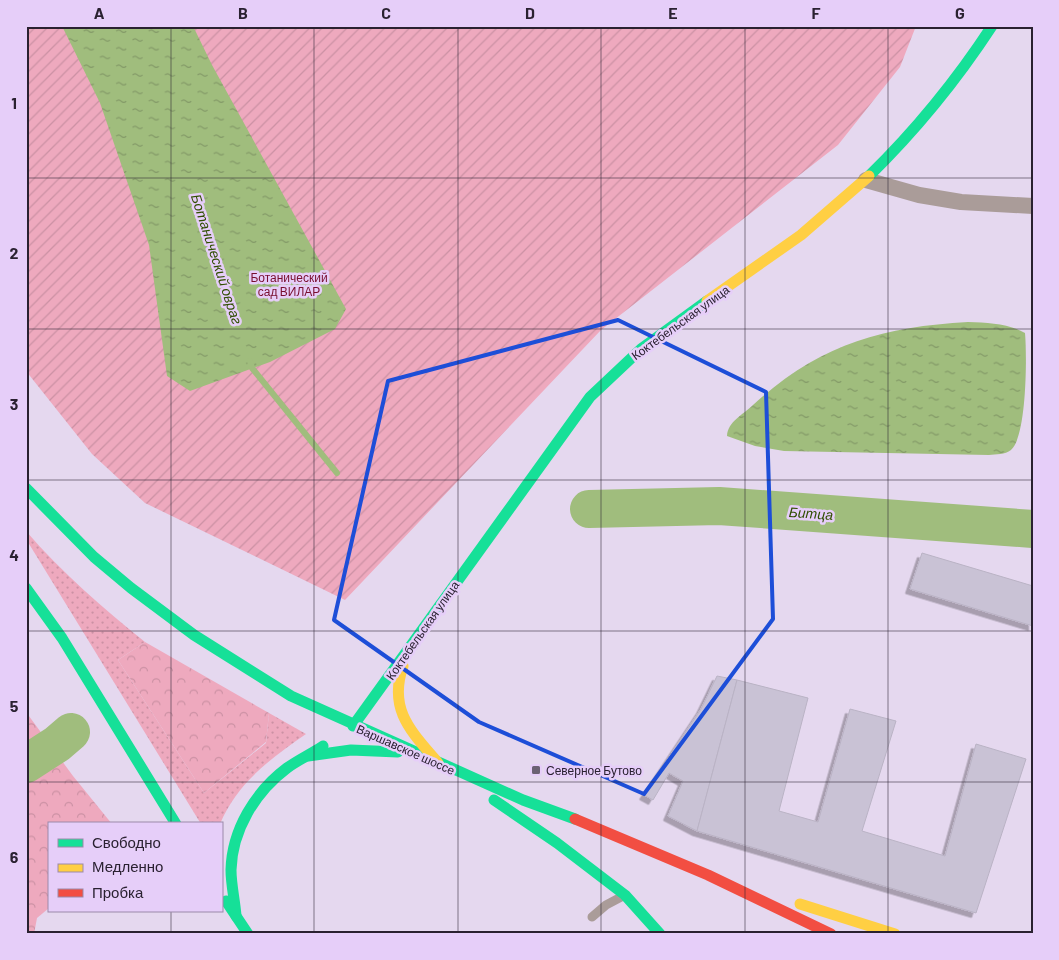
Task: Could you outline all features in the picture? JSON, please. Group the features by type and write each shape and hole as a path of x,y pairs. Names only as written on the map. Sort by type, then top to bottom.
{"main road":[{"name":"Коктебельская улица","path":"349,728 417,638 590,398 622,365 660,334 769,259 821,219 866,180 909,136 948,91 992,26"},
{"name":"Варшавское шоссе","path":"26,488 94,557 178,624 263,680 349,728 438,763 523,800 606,831 708,875 832,934"},
{"path":"26,588 62,638 175,822"},
{"path":"417,638 397,681 396,697 400,712 409,728 438,763 557,843 625,895 660,934"},
{"path":"236,916 231,870 234,849 244,821 256,799 270,782 330,741"},
{"path":"308,756 351,750 382,750 400,752 438,763"},
{"path":"708,875 895,934"},
{"path":"222,895 248,934"}],"street":[{"path":"866,180 919,195 952,200 1033,206"}],"lane":[{"path":"592,917 606,905 625,895"},
{"path":"234,934 236,916"}],"highlighted area":[{"path":"618,320 766,392 773,619 644,794 479,722 334,620 388,381"}],"green space":[{"name":"Ботанический сад ВИЛАР","path":"26,26 916,26 900,67 838,145 601,330 345,600 145,503 92,454 26,371"},
{"path":"26,531 83,590 145,642 118,660 204,793 266,743 269,713 306,734 267,763 245,784 227,809 221,822 200,822 26,539"},
{"path":"145,642 269,713 266,742 204,793 118,660"},
{"path":"26,712 73,776 110,822 48,822 48,909 37,918 34,934 26,934"}],"water":[{"path":"62,26 193,26 212,65 346,309 335,329 270,362 190,391 167,376 149,245 100,103"},
{"path":"968,322 1005,325 1025,333 1026,376 1023,413 1016,442 1009,452 989,455 784,451 755,446 727,436 733,422 778,384 802,367 827,354 852,343 879,335 907,329"}],"building":[{"path":"922,553 1033,586 1033,626 910,589"},
{"path":"717,676 737,680 697,831 668,816 683,781 669,773 653,800 644,795 701,709"},
{"path":"737,680 808,698 779,811 818,822 850,709 896,721 862,831 945,856 976,744 1026,759 976,913 697,831"}],"waterway":[{"name":"Ботанический овраг","path":"250,361 252,368 337,473"},
{"name":"Битца","path":"589,509 719,506 1033,529"},
{"name":"Битца","path":"26,764 57,744 71,732"}],"traffic: fast":[{"path":"869,176 935,104 992,26"},
{"path":"353,726 590,397 641,349 707,301"},
{"path":"26,488 94,557 131,588 194,635 291,696 523,800 575,819"},
{"path":"26,588 62,638 175,822"},
{"path":"236,916 231,876 232,855 247,813 255,800 275,778 291,765 323,746"},
{"path":"308,756 351,750 398,752"},
{"path":"494,800 557,843 625,895 660,934"},
{"path":"226,901 248,934"}],"traffic: slow":[{"path":"707,301 801,235 869,176"},
{"path":"403,666 399,681 398,695 400,708 411,730 438,763"},
{"path":"800,904 895,934"}],"traffic: jam":[{"path":"575,819 708,875 831,934"}],"place":[{"name":"Северное Бутово","path":"536,770"}]}
